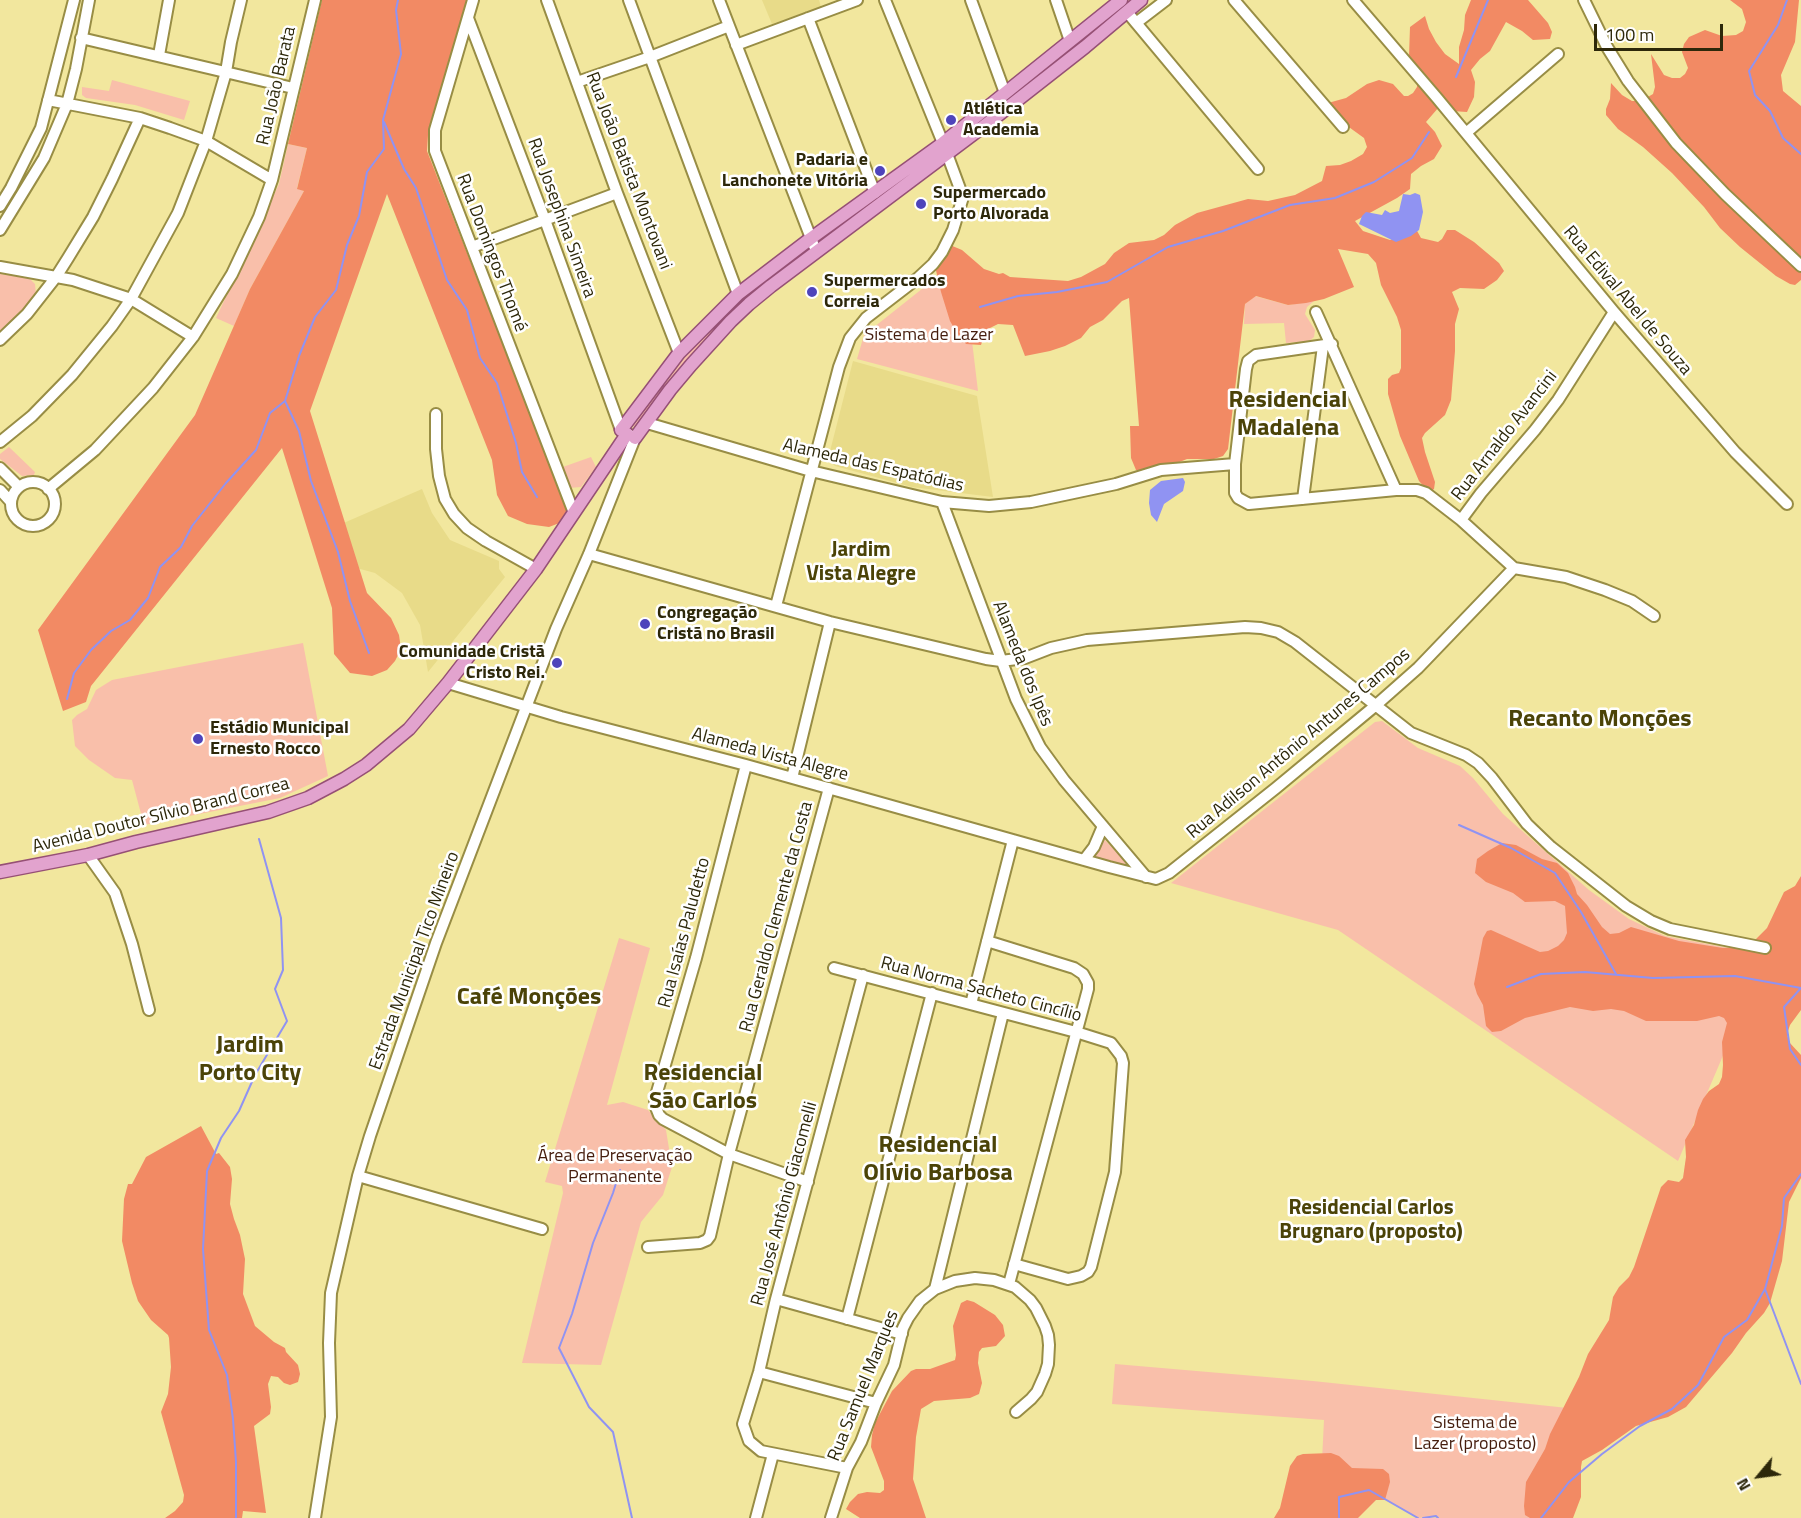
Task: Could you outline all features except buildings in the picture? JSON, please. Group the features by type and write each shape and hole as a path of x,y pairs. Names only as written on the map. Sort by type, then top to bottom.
{"main road":[{"path":"628,434 679,353 738,294 875,193 945,149 1005,93 1121,0"},
{"path":"628,434 648,423 670,390 731,321 771,286 945,149 1085,47 1141,0"},
{"name":"Avenida Doutor Sílvio Brand Correa","path":"0,872 88,855 268,812 308,798 366,765 398,740 429,708 536,569 628,434"}],"street":[{"path":"0,206 41,128 74,0"},
{"path":"0,230 44,158 67,105 89,0"},
{"path":"159,55 169,0"},
{"path":"0,442 32,416 72,375 112,326 131,299 178,213 206,141 226,72 241,0"},
{"name":"Rua João Barata","path":"48,489 95,450 153,388 193,337 232,274 272,180 315,0"},
{"name":"Rua Domingos Thomé","path":"473,0 435,130 434,141 438,160 574,513"},
{"name":"Rua João Batista Montovani","path":"547,0 617,193 679,353"},
{"path":"629,0 738,294"},
{"path":"719,0 810,239 817,252"},
{"path":"736,45 857,0"},
{"path":"776,606 839,367 850,338 866,318 933,264 953,230 963,197 885,0"},
{"path":"971,0 1005,93"},
{"path":"1056,0 1070,41"},
{"path":"1136,23 1166,0"},
{"path":"1234,0 1343,127"},
{"name":"Rua Edival Abel de Souza","path":"1353,0 1614,312 1735,452 1787,504"},
{"path":"1584,0 1607,47 1628,81 1670,135 1725,194 1801,266"},
{"path":"1127,12 1258,168"},
{"name":"Rua Josephina Simeira","path":"468,18 628,434"},
{"path":"808,18 875,193"},
{"path":"577,82 729,26"},
{"path":"81,38 293,88"},
{"path":"1466,133 1558,54"},
{"path":"48,100 140,118 206,141 272,180"},
{"path":"0,340 27,315 56,277 93,217 140,118"},
{"path":"472,248 617,193"},
{"path":"0,267 73,280 131,299 193,337"},
{"path":"1316,312 1327,345 1396,490"},
{"name":"Rua Arnaldo Avancini","path":"1461,520 1558,400 1614,312"},
{"path":"1327,345 1256,355 1248,361 1235,464 1235,493 1238,498 1249,504 1396,490 1418,490 1426,493 1461,520 1514,568 1566,577 1605,590 1632,601 1654,616"},
{"path":"1303,499 1327,345"},
{"path":"436,414 439,476 445,499 454,514 467,528 486,542 536,569"},
{"name":"Alameda das Espatódias","path":"648,423 811,471 942,502 989,506 1008,505 1116,484 1161,470 1235,464"},
{"name":"Estrada Municipal Tico Mineiro","path":"315,1518 331,1417 329,1343 331,1293 358,1176 420,988 556,629 589,554 628,434"},
{"path":"0,468 20,487"},
{"path":"27,483 37,483 48,489 53,498 54,507 51,516 40,525 30,526 17,519 12,511 11,502 20,487 27,483"},
{"path":"0,490 11,502"},
{"name":"Alameda dos Ipês","path":"942,502 1016,699 1040,747 1064,780 1146,877"},
{"path":"589,554 830,622 1001,661 1025,658 1059,646 1087,640 1234,628 1261,628 1278,632 1295,642 1411,733 1466,755 1478,763 1527,825 1551,847 1626,906 1670,929 1765,948"},
{"name":"Rua Adilson Antônio Antunes Campos","path":"1146,877 1156,879 1169,873 1376,706 1418,668 1514,568"},
{"path":"792,777 830,622"},
{"name":"Alameda Vista Alegre","path":"448,683 527,707 792,777 1146,877"},
{"name":"Rua Isaías Paludetto","path":"729,1154 663,1119 656,1110 655,1099 696,958 746,765"},
{"name":"Rua Geraldo Clemente da Costa","path":"648,1246 689,1245 707,1240 710,1236 729,1154 829,788"},
{"path":"1084,860 1094,847 1103,826"},
{"path":"971,1004 1013,840"},
{"path":"88,855 115,893 132,944 149,1010"},
{"path":"987,941 1074,968 1083,974 1088,982 1077,1032 1009,1284"},
{"name":"Rua Norma Sacheto Cincílio","path":"834,968 1077,1032 1111,1043 1117,1049 1123,1063 1115,1172 1091,1267 1081,1276 1068,1279 1014,1264"},
{"name":"Rua José Antônio Giacomelli","path":"773,1454 761,1451 749,1441 744,1424 863,975"},
{"path":"847,1319 932,993"},
{"path":"935,1289 1003,1013"},
{"path":"729,1154 808,1182"},
{"path":"358,1176 542,1229"},
{"name":"Rua Samuel Marques","path":"831,1518 847,1468 861,1442 894,1365 908,1318 920,1301 935,1289 955,1281 975,1278 994,1280 1009,1284 1023,1293 1036,1308 1045,1326 1049,1345 1048,1364 1042,1383 1031,1400 1016,1412"},
{"path":"776,1299 902,1334"},
{"path":"759,1372 876,1403"},
{"path":"756,1518 773,1454 847,1468"}],"shaded area":[{"path":"322,0 468,0 428,135 427,151 569,513 562,522 549,527 527,524 508,516 497,495 492,460 387,194 310,411 367,593 391,618 399,635 401,649 395,661 387,670 372,676 350,673 334,654 332,608 282,448 91,686 86,702 63,711 38,630 195,415 250,289 304,191 297,189 307,148 288,144"},
{"path":"762,0 819,0 821,7 772,24"},
{"path":"1471,0 1528,0 1548,23 1552,32 1550,39 1533,40 1506,22 1490,51 1471,70 1475,82 1474,97 1467,112 1439,107 1426,122 1435,132 1442,146 1434,159 1411,174 1410,189 1355,221 1363,231 1390,240 1416,229 1421,238 1438,242 1447,230 1455,230 1474,242 1499,263 1504,271 1497,280 1484,289 1460,288 1452,292 1459,309 1455,324 1451,400 1445,415 1422,438 1435,482 1434,489 1431,491 1419,481 1400,436 1388,394 1388,379 1399,373 1401,368 1401,330 1381,285 1376,263 1368,254 1338,249 1354,287 1324,299 1306,303 1288,305 1256,296 1245,304 1228,449 1223,456 1214,459 1187,459 1172,465 1143,471 1136,470 1131,458 1130,426 1139,426 1129,298 1122,301 1103,320 1090,327 1081,338 1050,351 1025,356 1013,325 998,324 986,330 981,345 966,344 957,333 950,321 941,292 934,262 936,249 950,245 962,250 984,269 1010,277 1068,281 1105,264 1114,253 1129,243 1154,240 1197,213 1248,199 1268,201 1295,195 1322,181 1326,166 1351,161 1363,154 1367,147 1364,138 1335,117 1328,103 1346,98 1367,84 1379,80 1393,84 1404,96 1413,93 1417,87 1417,79 1406,58 1409,56 1410,27 1425,16 1436,42 1445,54 1459,64 1459,47 1465,15"},
{"path":"1730,0 1799,0 1795,42 1781,75 1783,91 1801,106 1801,280 1795,285 1776,276 1740,247 1720,228 1672,173 1643,147 1618,129 1606,115 1611,83 1622,95 1632,101 1641,101 1653,94 1655,87 1651,54 1664,75 1680,78 1688,68 1682,52 1689,37 1705,30 1722,36 1736,35 1743,31 1746,22 1742,9"},
{"path":"853,361 977,396 993,497 912,487 835,466 828,459"},
{"path":"422,489 432,513 450,540 499,561 499,569 505,577 428,672 420,625 402,593 375,573 353,567 339,525"},
{"path":"1502,843 1516,845 1542,859 1557,863 1568,873 1577,894 1610,934 1619,933 1631,927 1679,941 1723,948 1739,947 1755,940 1767,928 1784,892 1795,886 1801,876 1801,1010 1790,1025 1787,1034 1789,1042 1801,1055 1801,1178 1789,1202 1782,1261 1770,1303 1732,1353 1686,1407 1668,1417 1636,1426 1582,1461 1581,1497 1573,1518 1530,1518 1525,1515 1526,1482 1545,1449 1588,1354 1609,1320 1613,1297 1634,1267 1661,1187 1668,1180 1679,1182 1683,1178 1686,1157 1685,1140 1694,1125 1703,1099 1719,1084 1722,1077 1722,1042 1727,1023 1719,1016 1697,1021 1646,1021 1624,1011 1611,1009 1593,1011 1570,1007 1525,1018 1501,1031 1492,1032 1486,1026 1483,1005 1474,984 1483,938 1487,931 1491,930 1540,952 1558,946 1567,933 1565,906 1555,901 1525,902 1513,893 1486,882 1475,873 1477,859"},
{"path":"201,1126 216,1154 219,1153 230,1167 232,1179 230,1204 245,1259 243,1294 255,1326 285,1348 298,1365 300,1374 298,1382 290,1385 278,1377 271,1376 268,1384 270,1414 254,1426 266,1513 243,1511 242,1518 165,1518 183,1502 184,1495 161,1412 168,1394 171,1367 169,1338 151,1320 138,1301 122,1241 124,1199 128,1184 132,1184 146,1157"},
{"path":"967,1300 995,1315 1003,1325 1005,1336 996,1346 982,1348 979,1352 978,1363 982,1383 979,1394 970,1398 934,1401 921,1409 913,1479 926,1518 860,1518 846,1509 850,1502 858,1494 880,1493 884,1490 884,1481 871,1447 875,1423 892,1391 911,1371 930,1369 955,1360 953,1326 961,1303"},
{"path":"1331,1453 1339,1456 1352,1468 1383,1469 1389,1474 1390,1482 1385,1500 1376,1500 1358,1518 1274,1518 1280,1508 1290,1466 1297,1456"}],"green space":[{"path":"112,80 190,101 184,120 135,105 86,98 82,95 82,87 109,91"},
{"path":"288,144 307,148 297,188 304,191 250,289 234,326 216,318 279,184"},
{"path":"801,250 804,254 763,286 637,427 632,426 698,341 759,283"},
{"name":"Sistema de Lazer","path":"961,250 978,391 857,359 864,335 932,281"},
{"path":"0,274 28,277 35,284 36,295 24,312 0,334"},
{"path":"1255,296 1288,305 1314,301 1307,307 1305,314 1315,330 1314,337 1309,341 1286,343 1284,323 1244,324 1245,304"},
{"path":"9,447 35,472 34,475 22,476 0,459 0,454"},
{"path":"591,457 596,467 581,487 569,488 560,468"},
{"name":"Estádio Municipal Ernesto Rocco","path":"303,643 328,776 280,798 144,825 132,780 115,778 89,760 75,746 72,720 87,709 96,690 112,680"},
{"path":"1382,721 1418,748 1460,766 1503,814 1589,890 1629,919 1665,936 1766,955 1678,1161 1338,930 1171,883 1375,722"},
{"path":"1103,838 1129,865 1128,867 1093,857"},
{"name":"Área de Preservação Permanente","path":"619,938 650,948 607,1105 623,1102 648,1110 666,1130 672,1167 663,1195 641,1222 601,1365 522,1363 563,1193 562,1186 545,1182"},
{"name":"Sistema de Lazer (proposto)","path":"1115,1364 1313,1381 1577,1409 1532,1518 1438,1518 1436,1516 1418,1518 1369,1490 1320,1501 1324,1420 1112,1404"}],"water":[{"path":"1403,194 1420,195 1423,212 1419,230 1411,236 1396,242 1359,224 1366,212 1382,215 1385,210 1390,213 1399,211"},
{"path":"1183,478 1185,482 1183,491 1164,504 1157,522 1151,515 1150,490 1161,481"}],"waterway":[{"path":"67,699 74,673 91,650 111,631 130,620 148,598 160,567 181,547 192,526 256,450 270,413 285,401 299,356 315,317 336,290 347,245 359,216 367,172 384,149 383,120 401,54 396,10 398,0"},
{"path":"1456,77 1488,0"},
{"path":"1787,0 1778,25 1749,71 1755,95 1770,111 1783,138 1801,154"},
{"path":"384,122 404,169 416,188 447,280 467,310 480,358 497,383 516,443 522,472 537,497"},
{"path":"980,307 1018,296 1057,292 1107,282 1168,247 1223,231 1290,205 1335,198 1374,182 1412,158 1429,132"},
{"path":"285,401 299,431 311,481 338,552 350,601 369,653"},
{"path":"1459,825 1511,848 1555,873 1581,912 1616,974"},
{"path":"236,1518 233,1419 227,1375 209,1330 203,1249 207,1171 221,1138 239,1111 255,1075 287,1021 275,989 283,970 281,918 259,839"},
{"path":"1507,987 1541,974 1585,972 1653,978 1735,976 1801,988"},
{"path":"1801,988 1784,1007 1790,1049 1801,1065"},
{"path":"620,1170 593,1243 572,1314 559,1348 589,1407 613,1432 632,1518"},
{"path":"1541,1518 1569,1482 1602,1454 1640,1426 1672,1409 1698,1385 1724,1337 1747,1320 1765,1289 1782,1226 1784,1198 1801,1174"},
{"path":"1765,1289 1801,1384"},
{"path":"1339,1518 1339,1497 1369,1490 1418,1518"},
{"path":"1423,1518 1436,1516 1438,1518"}],"place":[{"name":"Atlética Academia","path":"951,120"},
{"name":"Padaria e Lanchonete Vitória","path":"880,171"},
{"name":"Supermercado Porto Alvorada","path":"921,204"},
{"name":"Supermercados Correia","path":"812,292"},
{"name":"Congregação Cristã no Brasil","path":"645,624"},
{"name":"Comunidade Cristã Cristo Rei.","path":"557,663"},
{"name":"Estádio Municipal Ernesto Rocco","path":"198,739"}],"district":[{"name":"Residencial Madalena","path":"1288,415"},
{"name":"Jardim Vista Alegre","path":"861,563"},
{"name":"Recanto Monções","path":"1600,720"},
{"name":"Café Monções","path":"529,998"},
{"name":"Jardim Porto City","path":"250,1060"},
{"name":"Residencial São Carlos","path":"703,1088"},
{"name":"Residencial Olívio Barbosa","path":"938,1160"},
{"name":"Residencial Carlos Brugnaro (proposto)","path":"1371,1221"}]}
